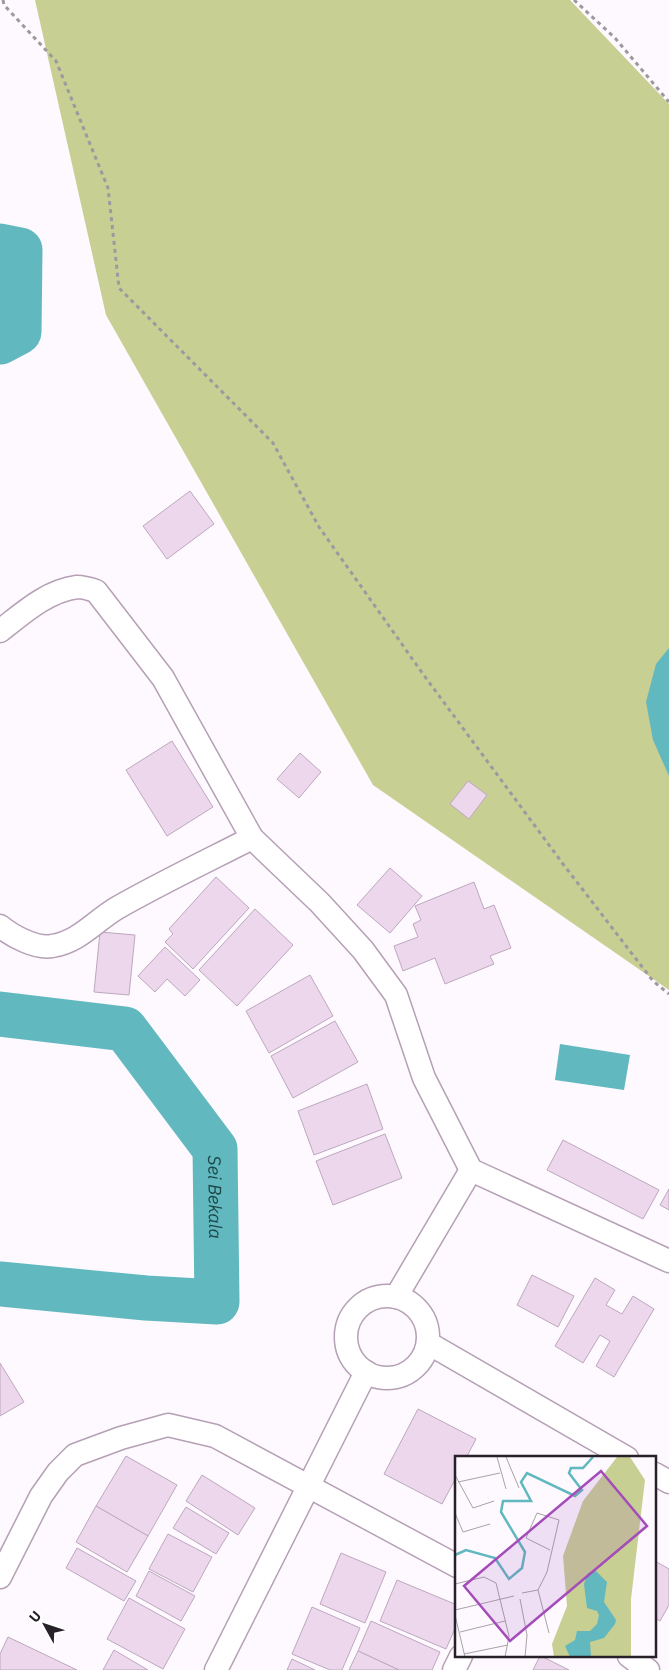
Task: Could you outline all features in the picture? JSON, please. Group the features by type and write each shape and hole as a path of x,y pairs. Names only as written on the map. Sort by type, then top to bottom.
{"street":[{"path":"0,631 35,604 57,592 79,587 96,591 163,678 252,838 320,903 364,950 396,995 424,1078 471,1170 669,1261"},
{"path":"0,926 10,935 26,942 51,946 80,936 116,909 252,838"},
{"path":"396,1297 471,1170"},
{"path":"383,1296 396,1297 408,1301 424,1319 428,1331 428,1343 425,1353 412,1370 401,1376 377,1377 366,1372 356,1364 349,1353 346,1341 347,1328 352,1316 360,1306 371,1299 383,1296"},
{"path":"428,1343 624,1456"},
{"path":"216,1670 366,1372"},
{"path":"0,1577 41,1496 58,1472 75,1454 168,1425 215,1436 310,1485 455,1565"},
{"path":"656,1475 669,1482"},
{"path":"454,1670 460,1658"},
{"path":"632,1658 648,1670"}],"path":[{"path":"3,0 4,4 56,61 108,188 119,288 273,443 319,527 423,674 647,974 669,994"},
{"path":"574,0 615,38 669,102"}],"green space":[{"path":"35,0 570,0 669,104 669,990 373,785 106,315"}],"water":[{"path":"669,648 669,776 653,740 646,702 656,664"},
{"path":"560,1044 630,1055 624,1090 555,1080"}],"building":[{"path":"190,491 214,524 167,559 143,526"},
{"path":"172,741 213,807 167,836 126,770"},
{"path":"300,753 321,772 299,798 277,779"},
{"path":"468,781 487,795 469,819 450,804"},
{"path":"390,868 422,896 390,933 357,905"},
{"path":"216,877 249,908 193,969 165,942 173,934 169,929"},
{"path":"474,882 484,909 494,905 511,948 490,956 494,964 445,984 435,958 403,971 394,946 418,937 413,924 421,920 415,906"},
{"path":"255,909 293,945 237,1006 199,970"},
{"path":"100,932 135,935 129,995 94,992"},
{"path":"165,947 200,980 185,996 167,979 155,992 138,976"},
{"path":"310,975 333,1016 269,1053 246,1011"},
{"path":"335,1021 358,1062 293,1098 271,1056"},
{"path":"367,1084 383,1129 314,1155 298,1111"},
{"path":"385,1134 402,1178 333,1205 316,1161"},
{"path":"563,1140 659,1190 643,1219 547,1170"},
{"path":"669,1189 669,1210 660,1205"},
{"path":"532,1275 574,1296 558,1327 517,1305"},
{"path":"595,1278 615,1290 606,1305 622,1314 633,1296 654,1309 614,1377 596,1366 610,1341 600,1335 583,1363 555,1346"},
{"path":"0,1363 24,1402 0,1416"},
{"path":"418,1409 476,1439 467,1456 455,1456 455,1480 442,1504 384,1474"},
{"path":"126,1456 177,1485 148,1536 96,1506"},
{"path":"202,1475 255,1508 238,1535 186,1501"},
{"path":"96,1506 148,1536 127,1572 76,1542"},
{"path":"186,1507 229,1533 216,1554 173,1528"},
{"path":"168,1534 212,1557 193,1592 149,1569"},
{"path":"77,1548 136,1581 124,1601 66,1568"},
{"path":"341,1553 386,1572 365,1623 320,1604"},
{"path":"656,1562 669,1569 669,1605 660,1621 656,1619"},
{"path":"149,1571 195,1596 181,1621 136,1596"},
{"path":"397,1580 455,1604 455,1629 446,1649 380,1621"},
{"path":"129,1598 185,1629 163,1669 107,1639"},
{"path":"312,1607 360,1628 342,1670 330,1670 292,1654"},
{"path":"371,1621 440,1652 432,1670 399,1670 358,1651"},
{"path":"8,1637 77,1670 0,1670 0,1654"},
{"path":"114,1650 148,1670 103,1670"},
{"path":"358,1651 399,1670 349,1670"},
{"path":"539,1658 545,1658 569,1670 533,1670"},
{"path":"292,1659 315,1670 287,1670"}],"waterway":[{"name":"Sei Bekala","path":"0,246 20,250 19,332 0,342"},
{"name":"Sei Bekala","path":"0,1014 125,1029 215,1149 217,1302 146,1298 0,1284"}]}
